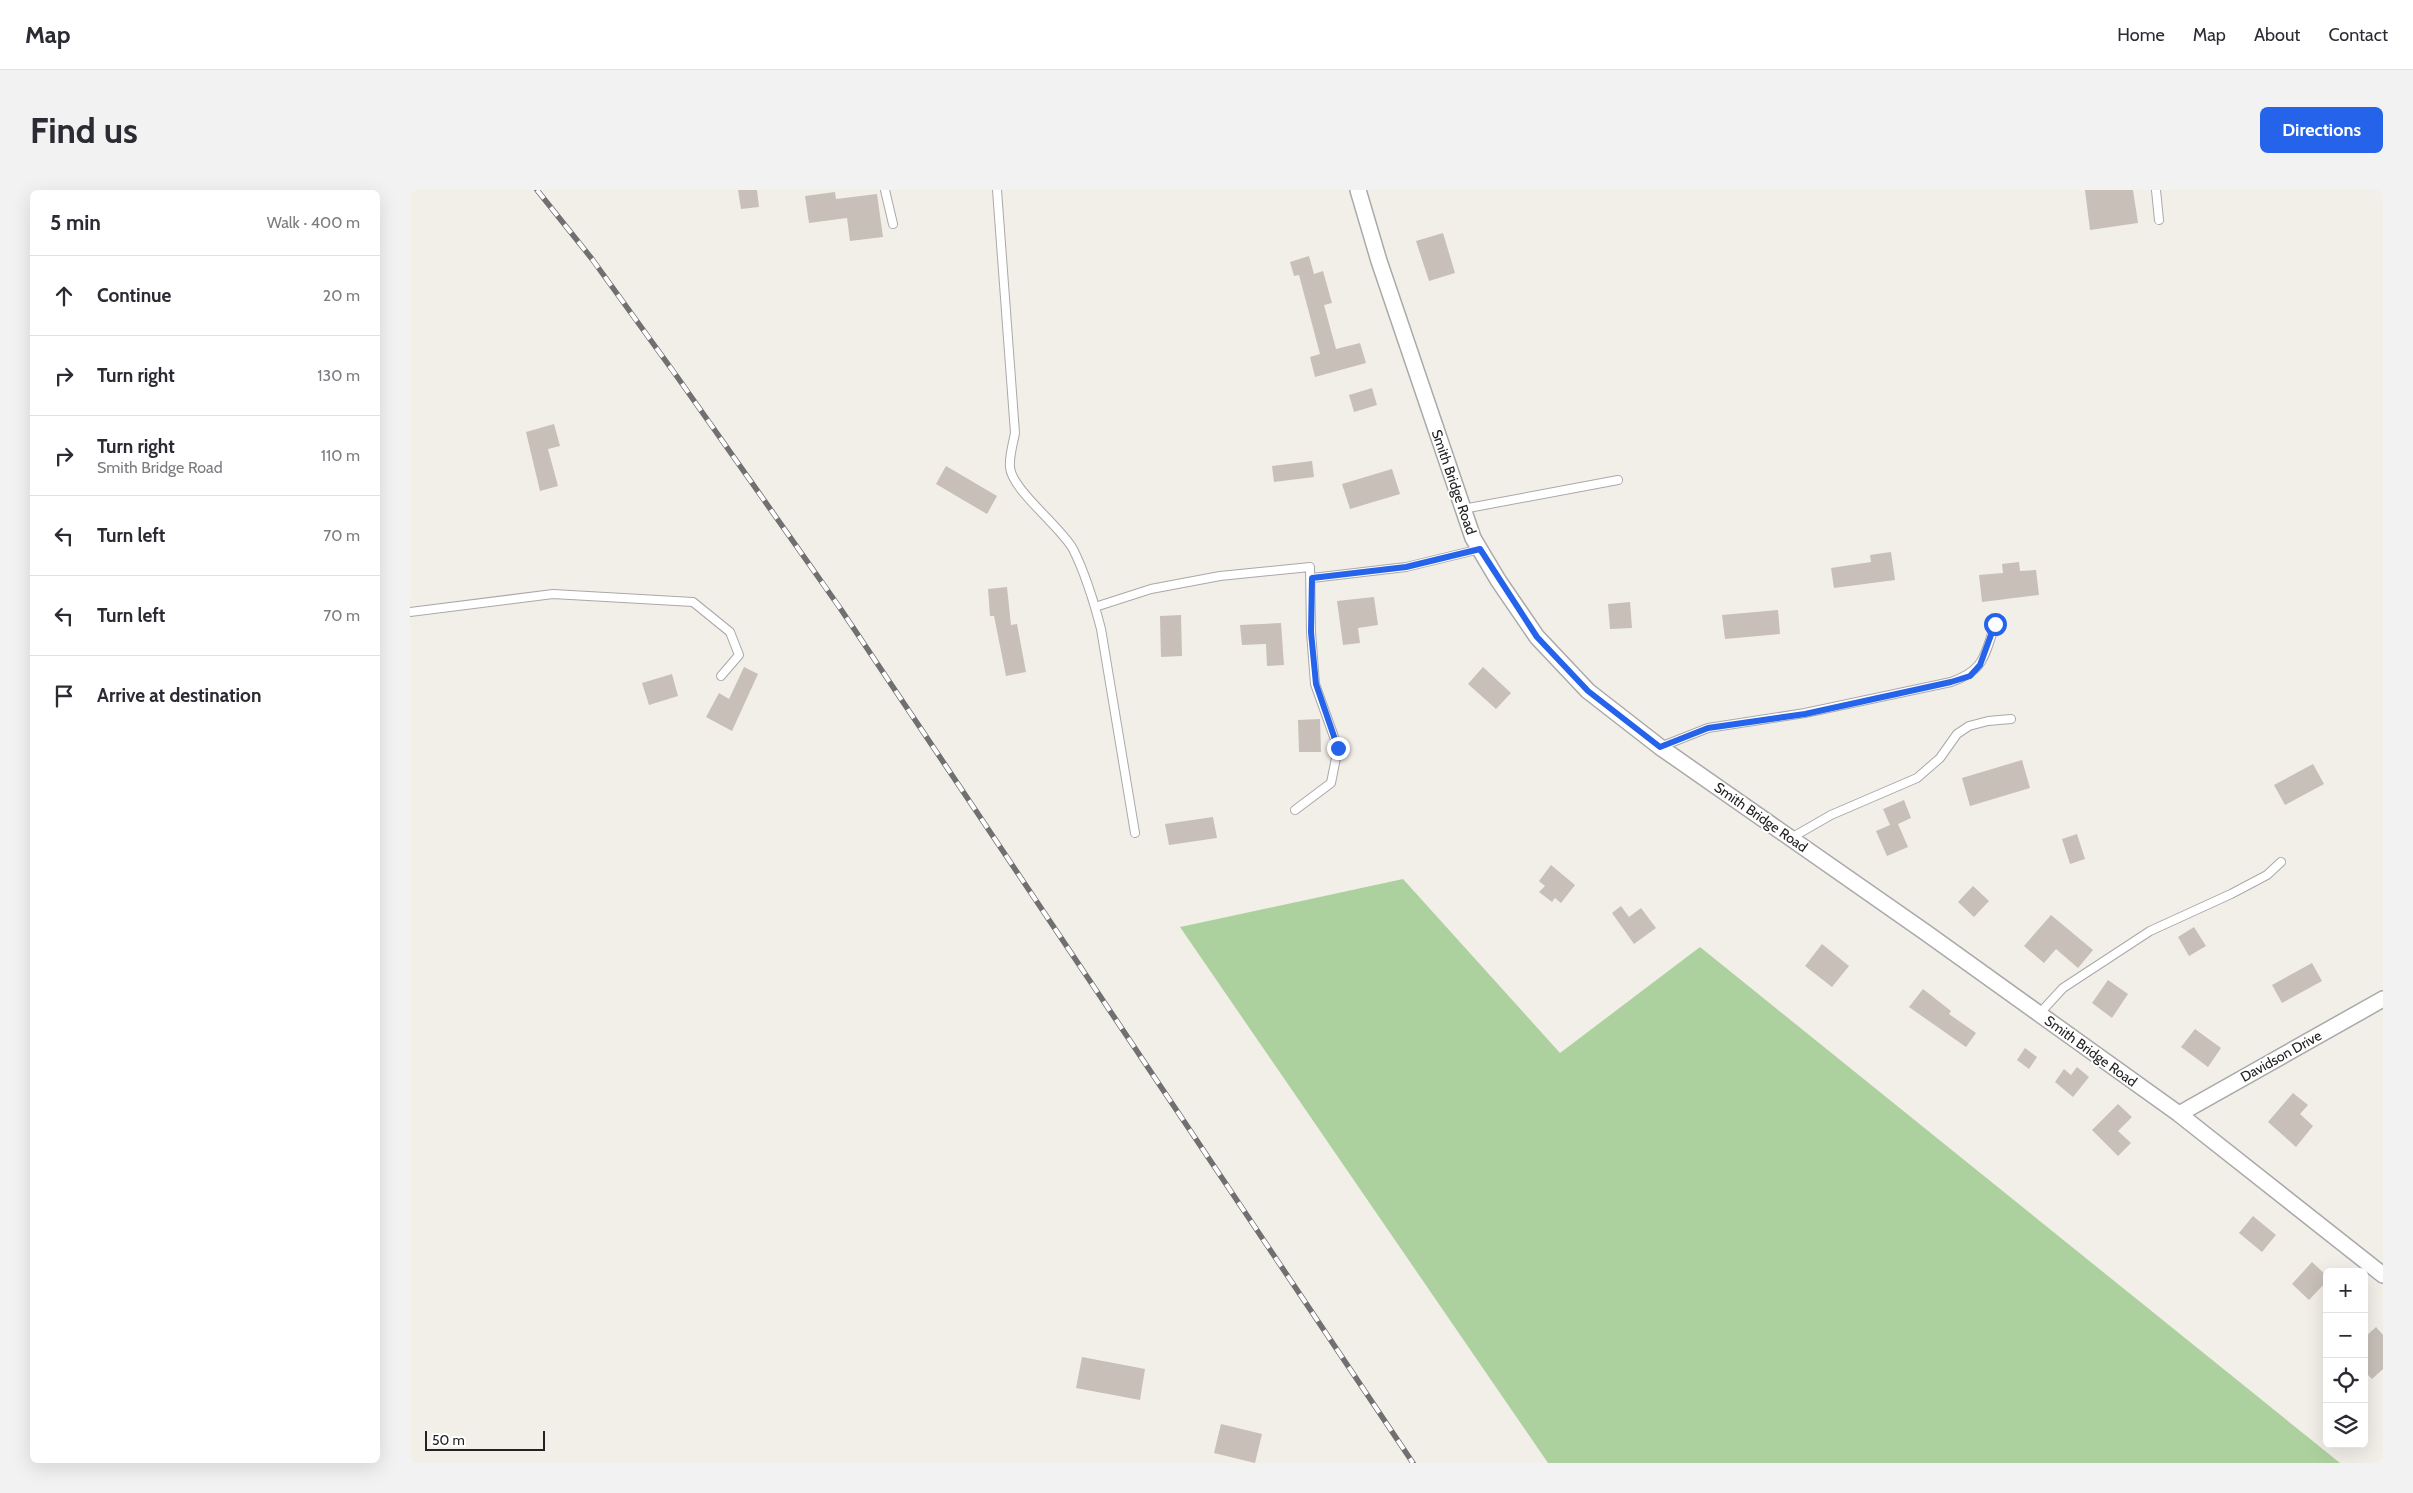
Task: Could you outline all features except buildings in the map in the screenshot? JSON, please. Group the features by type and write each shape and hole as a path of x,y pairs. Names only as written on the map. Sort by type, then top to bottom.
{"street":[{"name":"Smith Bridge Road","path":"1358,190 1382,270 1473,538 1537,637 1588,691 1660,747 2178,1114 2383,1275"},
{"name":"Davidson Drive","path":"2178,1114 2383,999"}],"lane":[{"path":"885,190 893,224"},
{"path":"997,190 1015,433 1010,468 1021,490 1055,526 1072,548 1095,607 1101,629 1134,834"},
{"path":"2156,190 2159,220"},
{"path":"1463,509 1618,480"},
{"path":"1312,578 1406,567 1480,549"},
{"path":"1095,607 1151,589 1220,576 1310,567 1312,578 1311,632 1316,684 1338,748 1331,783 1294,810"},
{"path":"410,612 553,594 693,602 730,632 739,656 721,676"},
{"path":"1660,747 1708,728 1805,714 1951,682 1970,676 1980,665 1995,624"},
{"path":"1791,838 1831,816 1917,778 1940,758 1958,734 1970,726 2011,719"},
{"path":"2039,1014 2063,988 2150,931 2232,894 2267,875 2281,862"}],"green space":[{"path":"1403,879 1560,1053 1700,947 2340,1463 1548,1463 1180,927"}],"railway":[{"path":"537,190 592,259 840,608 1413,1463"}],"route":[{"path":"1338,748 1316,684 1311,632 1312,578 1406,567 1480,549 1498,580 1537,637 1588,691 1660,747 1708,728 1805,714 1951,682 1970,676 1980,665 1995,624"}]}
